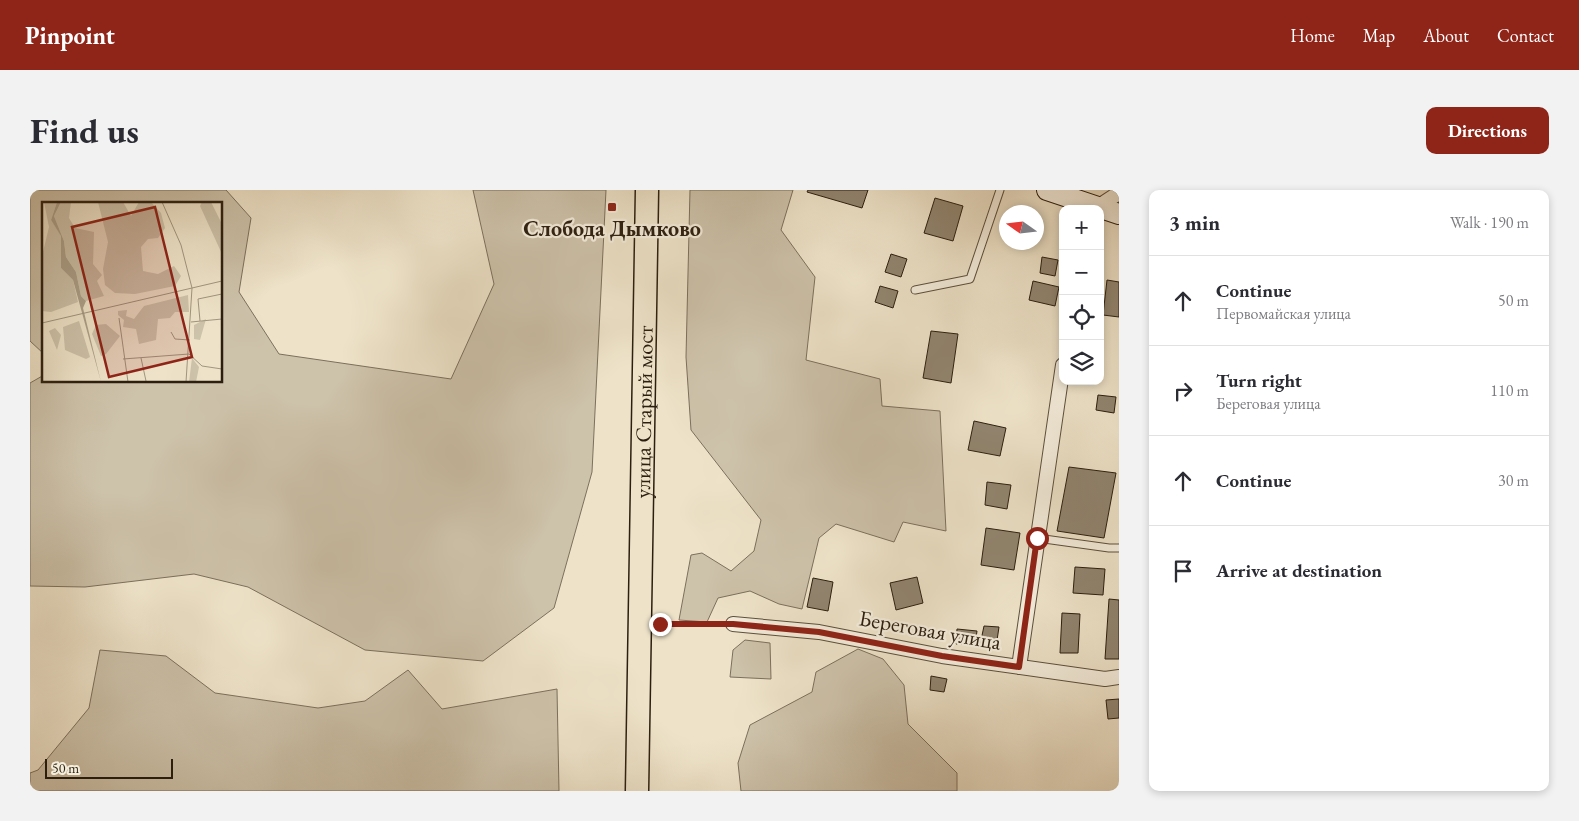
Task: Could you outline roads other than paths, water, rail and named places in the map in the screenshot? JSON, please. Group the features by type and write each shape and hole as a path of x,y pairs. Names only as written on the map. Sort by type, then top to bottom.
{"main road":[{"name":"улица Старый мост","path":"637,791 647,190"}],"street":[{"path":"1048,190 1090,205"},
{"path":"1103,205 1119,193"},
{"path":"1104,210 1119,214"},
{"path":"1019,667 1060,385"},
{"name":"Береговая улица","path":"733,624 819,632 942,656 1106,678 1119,677"}],"lane":[{"path":"915,290 970,279 1000,190"},
{"path":"1037,538 1119,548"}],"place":[{"name":"Слобода Дымково","path":"612,207"}]}
